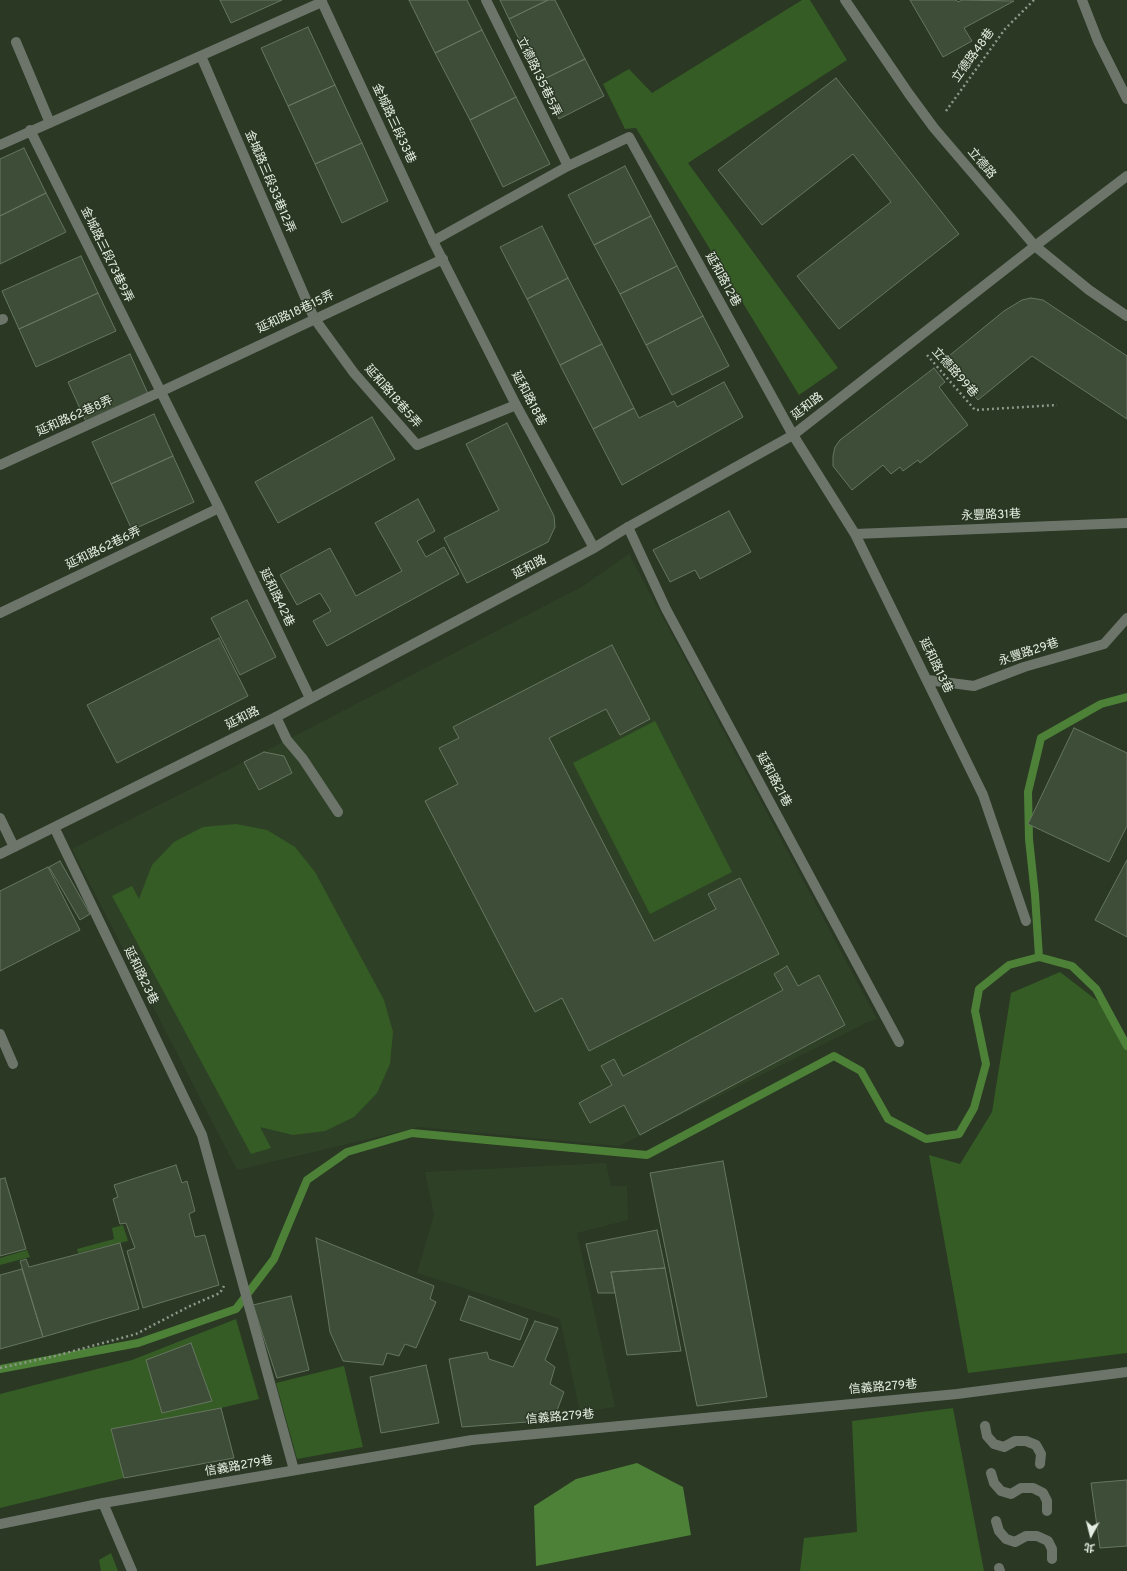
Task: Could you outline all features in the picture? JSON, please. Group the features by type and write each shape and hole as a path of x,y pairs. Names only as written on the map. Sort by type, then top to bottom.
{"street":[{"name":"立德路135巷5弄","path":"486,0 568,166"},
{"name":"立德路","path":"845,0 934,128 1035,246 1089,290 1127,316"},
{"path":"1082,0 1098,41 1127,99"},
{"path":"0,145 30,130 50,123 323,1"},
{"name":"金城路三段33巷","path":"323,1 443,259"},
{"path":"16,42 50,123"},
{"name":"金城路三段33巷12弄","path":"201,56 314,318"},
{"name":"金城路三段73巷9弄","path":"30,130 219,508"},
{"name":"延和路12巷","path":"568,166 629,137 793,435"},
{"path":"434,241 568,166"},
{"name":"延和路","path":"0,854 55,829 276,717 594,548 793,435 913,340 1127,176"},
{"name":"延和路18巷15弄","path":"160,392 314,318 443,259"},
{"name":"延和路18巷","path":"443,259 516,405 594,548"},
{"name":"延和路18巷5弄","path":"314,318 354,373 417,445 516,405"},
{"name":"延和路62巷8弄","path":"0,465 160,392"},
{"name":"延和路13巷","path":"793,435 855,534 928,680 983,795 1026,921"},
{"name":"延和路62巷6弄","path":"0,613 219,508"},
{"name":"延和路42巷","path":"219,508 310,698"},
{"name":"永豐路31巷","path":"855,534 1127,524"},
{"name":"延和路21巷","path":"628,528 666,609 899,1042"},
{"name":"永豐路29巷","path":"928,680 974,686 1024,667 1104,644 1127,618"},
{"path":"276,717 287,740 303,759 338,812"},
{"path":"0,818 14,847"},
{"name":"延和路23巷","path":"55,829 202,1135 294,1470"},
{"path":"0,1034 13,1064"},
{"name":"信義路279巷","path":"0,1524 103,1503 472,1440 957,1394 1127,1372"},
{"path":"985,1426 987,1436 994,1444 1004,1447 1015,1441 1026,1441 1036,1445 1041,1454 1040,1464"},
{"path":"991,1473 994,1483 1001,1491 1011,1494 1021,1488 1033,1488 1043,1492 1047,1501 1047,1511"},
{"path":"103,1503 132,1571"},
{"path":"996,1521 999,1531 1006,1539 1015,1542 1026,1536 1037,1536 1048,1540 1052,1549 1052,1559"}],"path":[{"name":"立德路48巷","path":"934,128 1005,29 1034,0"},
{"name":"立德路99巷","path":"913,340 975,410 1057,405"},
{"path":"0,1368 55,1356 136,1334 188,1307 220,1293 238,1268"}],"shaded area":[{"path":"802,0 810,0 847,60 688,163 838,368 799,395 636,128 625,129 603,84 629,69 652,93"},
{"path":"629,554 877,1019 868,1022 619,1146 420,1127 237,1170 72,849 287,740 583,586"},
{"path":"655,721 732,872 650,914 573,763"},
{"path":"236,824 267,830 295,847 315,872 384,1000 393,1032 390,1064 377,1093 354,1117 325,1131 293,1135 260,1127 271,1148 251,1154 112,896 132,886 139,899 152,865 174,842 203,827"},
{"path":"1060,972 1099,1002 1127,1043 1127,1353 968,1373 929,1155 960,1164 992,1112 1011,993"},
{"path":"606,1163 611,1186 627,1186 628,1220 577,1233 615,1407 580,1412 560,1319 417,1273 434,1215 425,1172"},
{"path":"123,1225 128,1241 78,1253 77,1249 114,1239 112,1228"},
{"path":"27,1250 30,1257 0,1265 0,1258"},
{"path":"236,1319 259,1399 221,1408 112,1429 124,1478 0,1508 0,1394 132,1360"},
{"path":"344,1366 363,1447 297,1459 276,1383"},
{"path":"953,1408 984,1571 800,1571 804,1538 857,1532 852,1421"},
{"path":"637,1463 683,1487 691,1535 536,1566 534,1506 576,1479"},
{"path":"111,1553 118,1571 101,1571 99,1560"}],"building":[{"path":"220,0 282,0 231,23"},
{"path":"409,0 467,0 482,30 435,53"},
{"path":"500,0 548,0 509,19"},
{"path":"548,0 555,0 585,59 540,81 509,19"},
{"path":"910,0 956,0 958,2 962,0 1014,1 964,28 972,41 943,57"},
{"path":"308,27 335,85 288,106 261,48"},
{"path":"482,30 516,97 470,120 435,53"},
{"path":"585,59 604,96 559,119 540,81"},
{"path":"836,78 959,234 839,329 797,276 891,202 853,154 762,225 718,170"},
{"path":"335,85 362,143 315,164 288,106"},
{"path":"516,97 550,164 503,187 470,120"},
{"path":"362,143 388,201 342,223 315,164"},
{"path":"24,148 46,193 0,216 0,159"},
{"path":"625,166 651,216 594,245 568,195"},
{"path":"46,193 66,232 0,264 0,216"},
{"path":"651,216 677,266 620,294 594,245"},
{"path":"542,226 568,278 527,299 500,247"},
{"path":"81,256 98,293 19,329 2,291"},
{"path":"677,266 703,316 646,345 620,294"},
{"path":"568,278 602,344 560,365 527,299"},
{"path":"98,293 116,331 36,367 19,329"},
{"path":"1031,298 1043,300 1127,356 1127,419 1032,356 978,400 944,360 1004,311 1022,300"},
{"path":"703,316 729,366 672,395 646,345"},
{"path":"602,344 634,408 593,429 560,365"},
{"path":"130,354 149,396 87,424 68,382"},
{"path":"934,368 945,382 939,387 968,425 920,463 918,460 903,471 900,467 891,474 883,465 852,490 833,466 835,447 840,440"},
{"path":"724,382 743,417 622,485 593,429 634,408 639,418 674,401 677,407"},
{"path":"154,414 173,456 111,484 92,442"},
{"path":"372,417 395,459 278,523 255,482"},
{"path":"507,423 554,516 555,527 548,542 467,583 444,538 499,510 466,444"},
{"path":"173,456 194,502 132,530 111,484"},
{"path":"418,499 435,531 417,541 426,557 444,547 459,574 327,646 313,621 331,611 320,593 297,605 280,575 330,548 356,596 402,571 375,523"},
{"path":"729,511 751,552 700,579 695,570 670,582 653,550"},
{"path":"247,600 276,657 240,675 211,618"},
{"path":"219,638 248,696 117,763 87,705"},
{"path":"612,645 650,719 620,735 606,709 549,738 654,941 716,909 708,894 740,878 779,954 589,1051 562,998 535,1012 425,801 458,784 439,748 459,738 453,727"},
{"path":"1074,728 1127,753 1127,826 1109,862 1028,824"},
{"path":"264,752 284,756 292,773 259,790 244,762"},
{"path":"1127,860 1127,937 1095,920"},
{"path":"60,861 90,914 80,920 49,867"},
{"path":"48,867 80,930 0,971 0,891"},
{"path":"787,966 798,986 819,975 845,1025 640,1135 624,1105 590,1123 579,1103 612,1085 601,1066 614,1059 623,1076 783,990 774,974"},
{"path":"723,1161 767,1397 697,1406 650,1173"},
{"path":"176,1165 182,1183 187,1181 195,1211 189,1214 195,1237 205,1235 219,1285 143,1308 127,1251 135,1248 126,1223 120,1224 113,1199 118,1197 114,1185"},
{"path":"5,1178 26,1249 0,1256 0,1179"},
{"path":"657,1230 665,1268 611,1272 615,1293 598,1293 586,1244"},
{"path":"316,1238 434,1286 430,1299 436,1302 416,1348 405,1344 399,1356 387,1353 383,1365 343,1361 330,1332"},
{"path":"120,1243 139,1309 43,1337 20,1261 26,1259 29,1267"},
{"path":"665,1268 681,1351 627,1355 611,1272"},
{"path":"22,1269 43,1337 0,1349 0,1275"},
{"path":"291,1296 309,1370 277,1378 253,1305"},
{"path":"469,1296 528,1319 520,1340 460,1320"},
{"path":"535,1321 558,1328 545,1360 555,1367 550,1384 564,1392 553,1421 545,1417 542,1420 532,1415 527,1422 462,1427 449,1359 487,1352 489,1359 513,1367"},
{"path":"191,1343 212,1401 162,1413 146,1360"},
{"path":"426,1365 439,1423 381,1433 370,1377"},
{"path":"221,1408 234,1458 124,1478 111,1429"},
{"path":"1127,1480 1127,1546 1100,1548 1091,1483"}],"waterway":[{"path":"1039,957 1035,895 1029,839 1028,792 1041,738 1101,704 1127,697"},
{"path":"0,1369 138,1343 236,1309 274,1259 307,1180 347,1152 412,1133 647,1155 834,1056 861,1071 888,1119 926,1139 959,1134 974,1108 986,1064 975,1011 979,989 1009,965 1039,957 1072,966 1096,989 1127,1046"}]}
